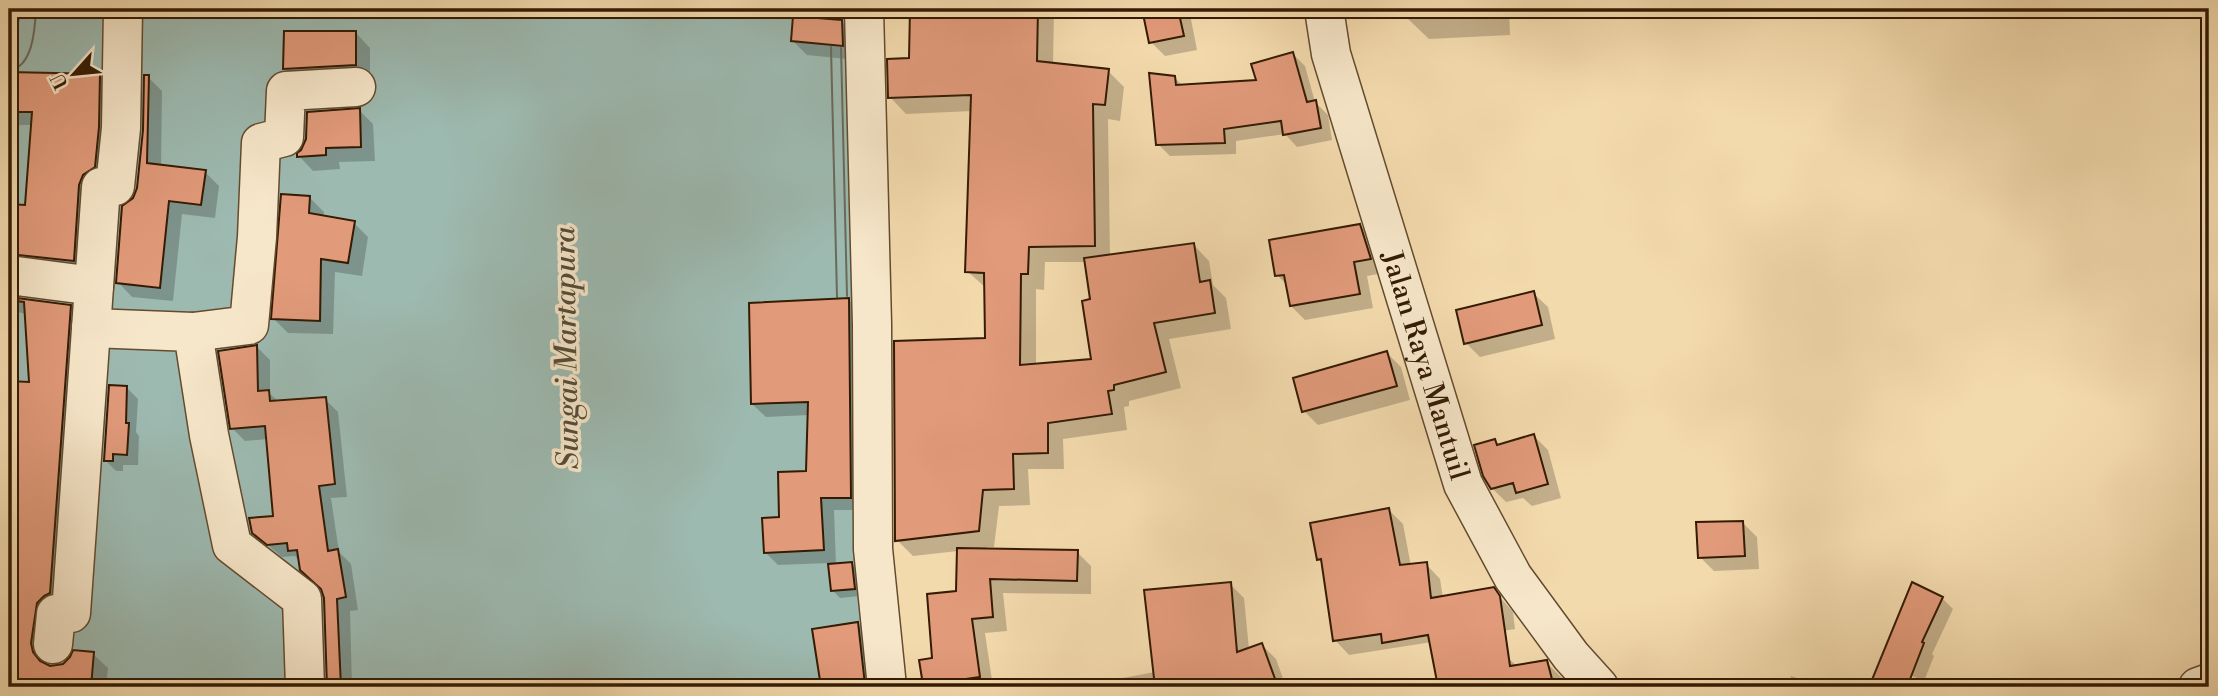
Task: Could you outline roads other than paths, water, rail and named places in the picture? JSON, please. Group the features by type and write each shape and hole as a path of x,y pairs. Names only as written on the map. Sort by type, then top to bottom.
{"street":[{"path":"53,644 56,614 71,614 101,187 115,187 121,128 123,9"},
{"path":"863,9 872,324 873,549 887,687"},
{"name":"Jalan Raya Mantuil","path":"1324,9 1331,54 1463,484 1513,577 1571,656 1600,687"},
{"path":"91,328 193,332 249,325 257,237 261,143 284,137 286,91 356,87"},
{"path":"9,275 94,286"},
{"path":"193,332 209,435 232,545 302,600 305,687"},
{"path":"2198,687 2209,683"}],"water":[{"name":"Sungai Martapura","path":"21,9 856,9 883,687 9,687 9,64"}]}
